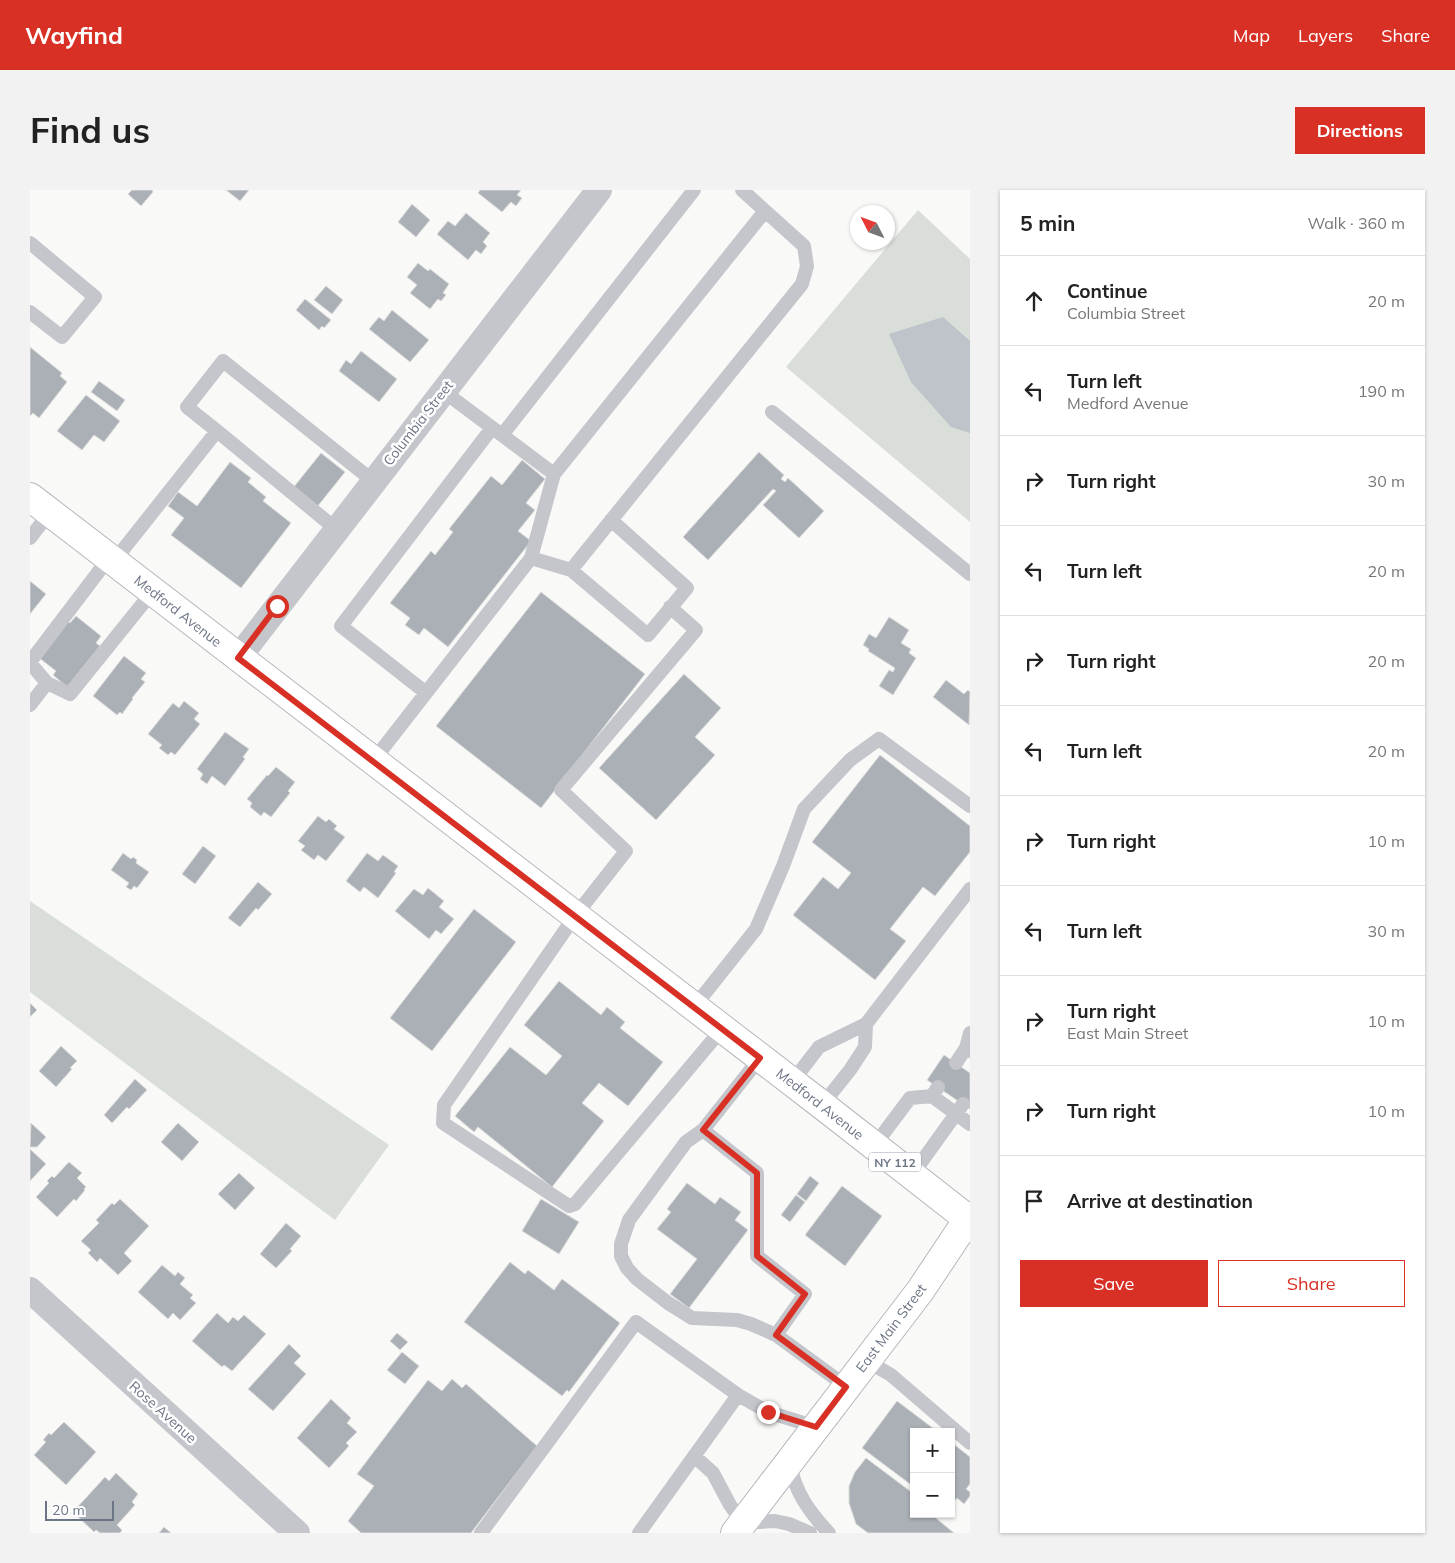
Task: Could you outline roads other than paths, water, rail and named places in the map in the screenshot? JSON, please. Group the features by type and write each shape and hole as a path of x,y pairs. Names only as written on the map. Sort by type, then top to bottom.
{"main road":[{"name":"Medford Avenue","path":"40,505 969,1220"},
{"name":"East Main Street","path":"739,1528 927,1281 969,1220"}],"street":[{"name":"Columbia Street","path":"238,658 373,480 598,190"},
{"name":"Rose Avenue","path":"30,1290 297,1533"}],"lane":[{"path":"425,692 341,626 694,190"},
{"path":"571,570 802,284 808,266 804,246 742,190"},
{"path":"373,761 531,558 554,474 765,210"},
{"path":"30,243 95,296 62,337 30,312"},
{"path":"336,529 187,407 223,361 373,480"},
{"path":"443,391 554,474"},
{"path":"772,412 970,574"},
{"path":"153,591 70,694 46,683 30,663 111,560 217,431"},
{"path":"30,538 40,505"},
{"path":"531,558 571,570 648,635 687,588 611,520"},
{"path":"670,608 696,630 561,790 626,851 576,916 444,1105 443,1123 569,1206 575,1204 722,1029"},
{"path":"30,705 46,683"},
{"path":"694,1007 756,929 783,866 804,809 850,760 879,739 970,806"},
{"path":"792,1082 819,1047 866,1024 970,889"},
{"path":"822,1105 865,1048 866,1024"},
{"path":"956,1063 968,1049 970,1033"},
{"path":"760,1058 703,1130 686,1142 629,1220 621,1244 620,1256 627,1268 637,1278 668,1304 692,1318 737,1320 776,1335 846,1387"},
{"path":"874,1146 910,1098 935,1092 959,1109 970,1124"},
{"path":"912,1175 959,1109"},
{"path":"703,1130 757,1173 757,1256 805,1294 776,1335"},
{"path":"481,1533 636,1322 738,1395 768,1412 816,1427"},
{"path":"867,1361 891,1375 970,1443"},
{"path":"639,1533 738,1395"},
{"path":"694,1456 713,1473 730,1505 739,1528 775,1521 789,1524 810,1533"},
{"path":"790,1461 792,1478 798,1492 817,1520 829,1533"}]}
